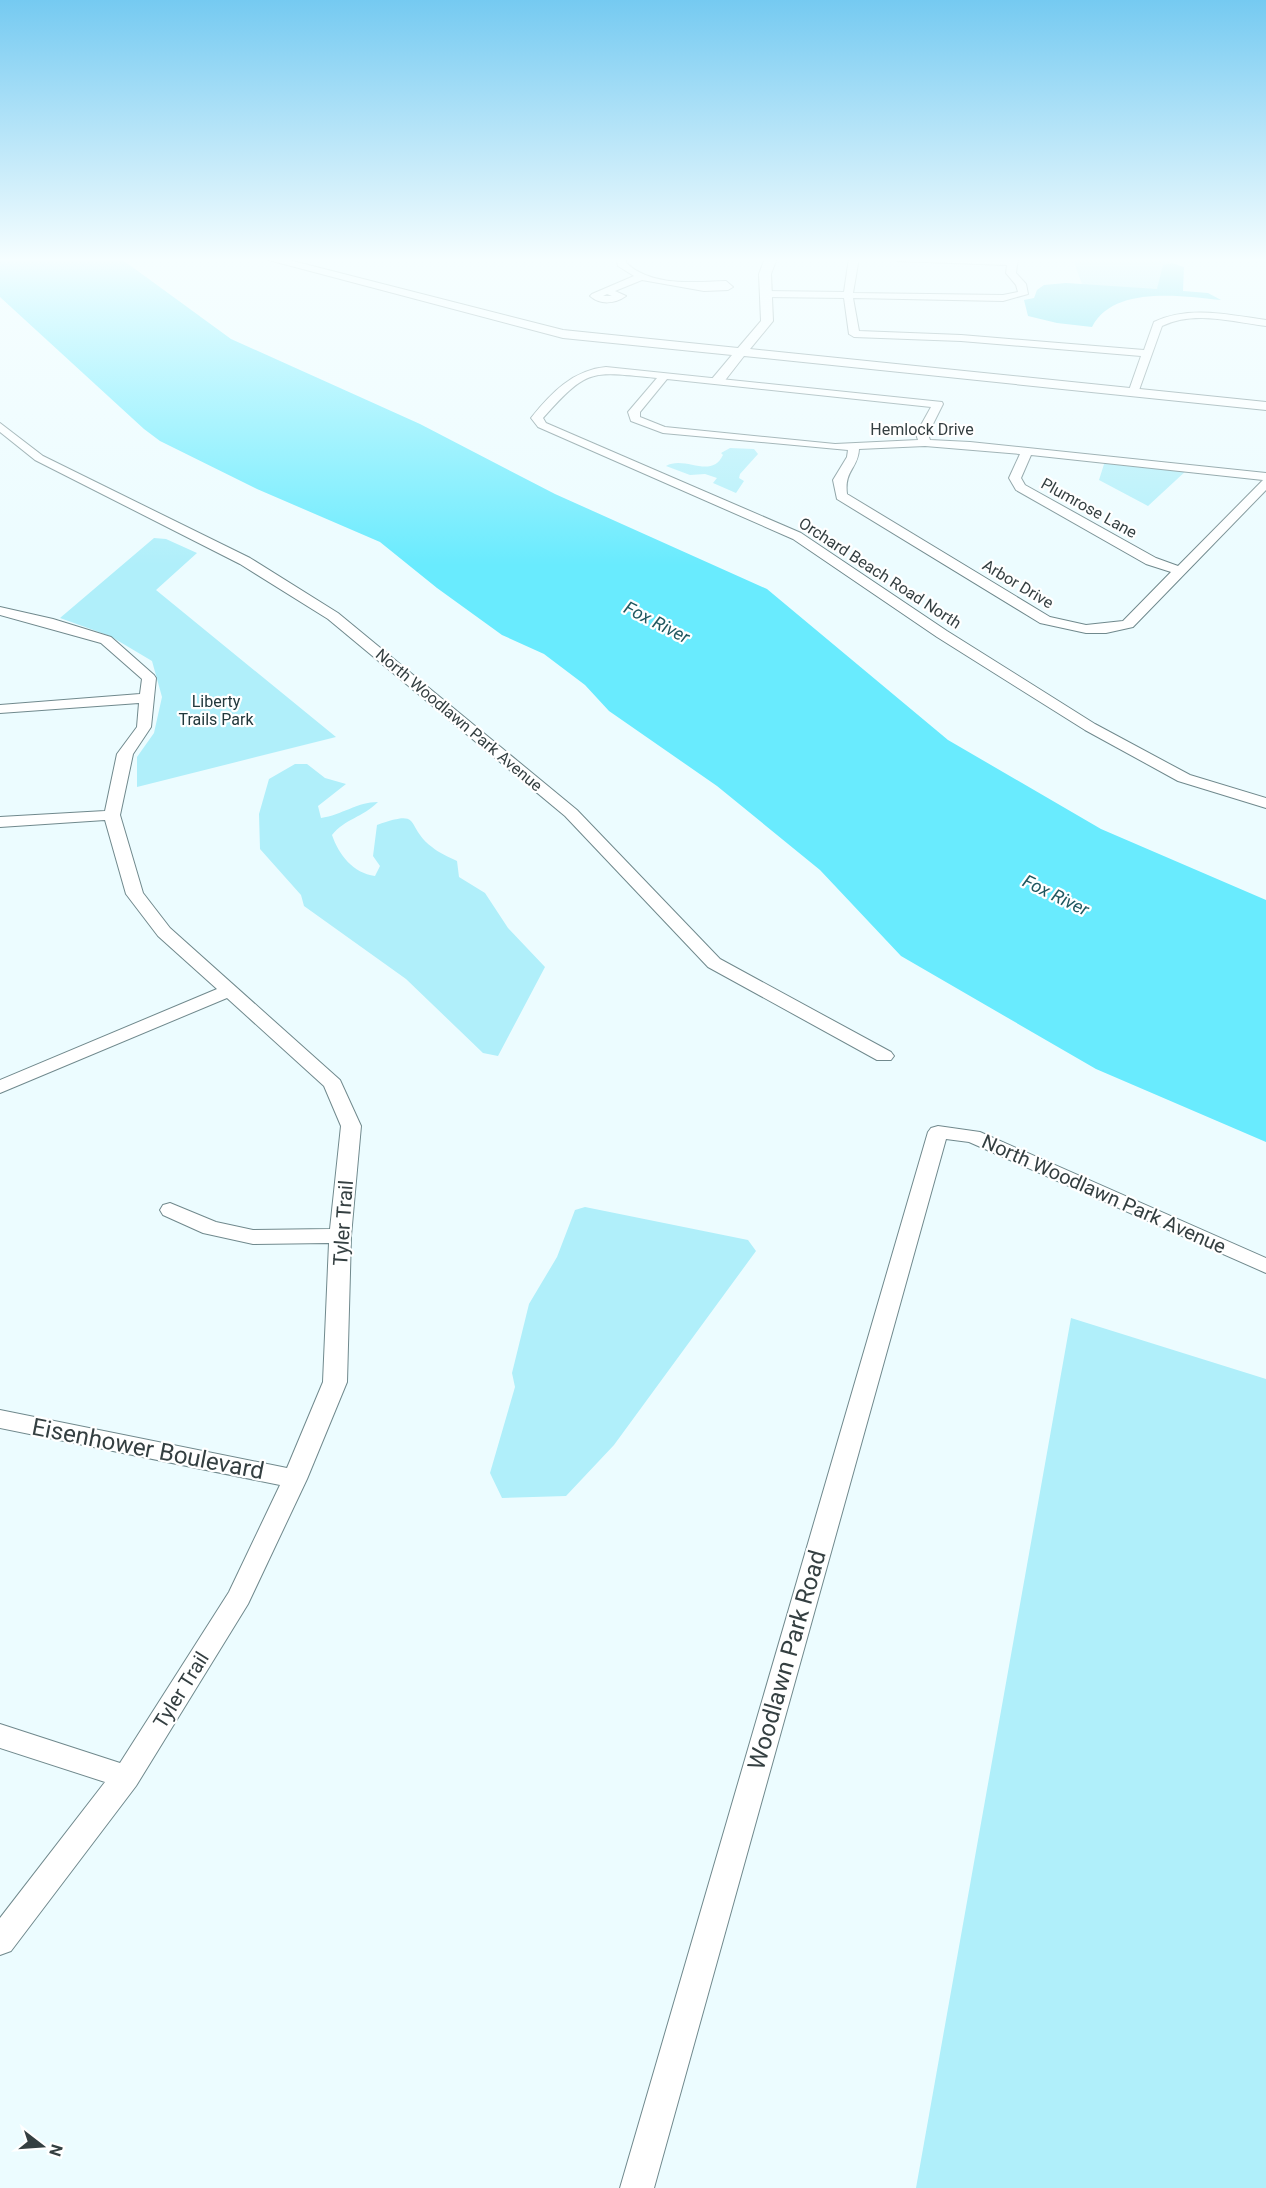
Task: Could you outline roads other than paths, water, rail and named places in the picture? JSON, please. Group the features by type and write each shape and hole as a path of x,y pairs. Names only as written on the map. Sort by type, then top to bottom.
{"street":[{"path":"718,380 735,360"},
{"path":"819,360 1266,406"},
{"path":"1133,393 1145,360"},
{"name":"Orchard Beach Road North","path":"665,375 593,370 579,375 537,418 542,425 797,536 942,634 1090,727 1184,778 1266,803"},
{"path":"665,375 938,404 922,434 925,443"},
{"name":"Hemlock Drive","path":"665,375 634,412 635,419 645,425 686,432 836,447 925,443 1027,451 1266,477"},
{"name":"North Woodlawn Park Avenue","path":"0,426 39,458 245,561 333,616 571,813 714,963 884,1056"},
{"name":"Arbor Drive","path":"854,446 853,457 839,480 841,496 1045,620 1066,628 1090,631 1111,629 1128,624 1266,483"},
{"name":"Plumrose Lane","path":"1027,451 1015,478 1020,487 1151,561 1180,571"},
{"name":"Tyler Trail","path":"0,611 48,621 106,640 149,678 144,727 125,754 112,815 135,894 164,932 333,1084 351,1126 340,1236 335,1382 295,1479 239,1597 126,1777 0,1941"},
{"path":"0,709 147,698"},
{"path":"0,822 112,815"},
{"path":"0,1087 229,991"},
{"name":"North Woodlawn Park Avenue","path":"938,1132 973,1136 1266,1266"},
{"name":"Woodlawn Park Road","path":"637,2188 938,1132"},
{"path":"170,1210 210,1228 253,1237 340,1236"},
{"name":"Eisenhower Boulevard","path":"0,1419 295,1479"},
{"path":"0,1736 126,1777"}],"water":[{"name":"Fox River","path":"69,360 278,360 420,424 555,494 767,589 948,740 1101,829 1266,900 1266,1142 1096,1069 901,956 820,870 717,786 609,711 585,685 544,654 502,635 437,588 380,542 257,489 160,441"}],"park label":[{"name":"Liberty Trails Park","path":"216,710"}]}
